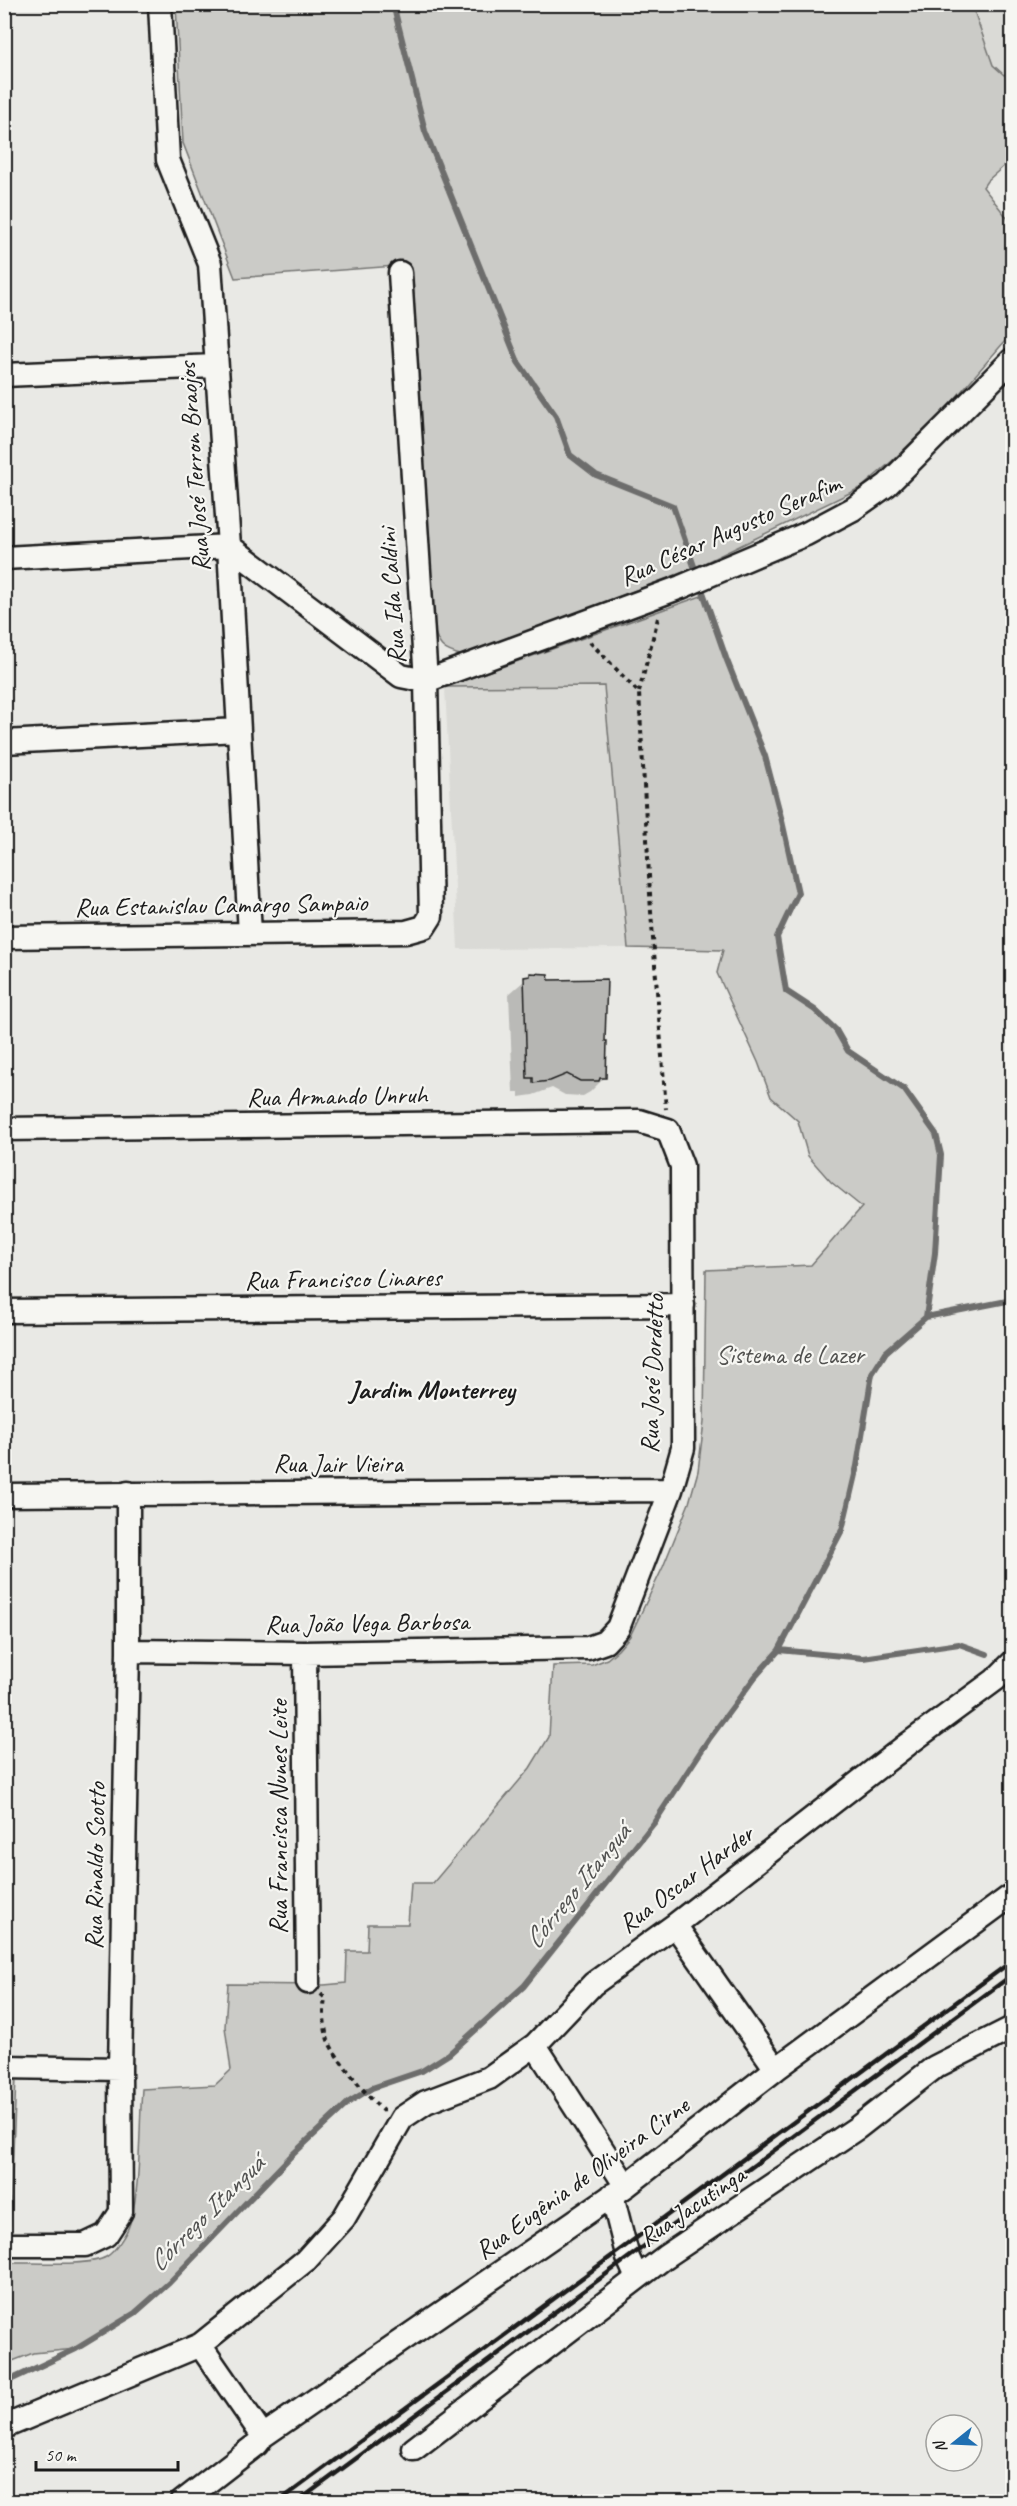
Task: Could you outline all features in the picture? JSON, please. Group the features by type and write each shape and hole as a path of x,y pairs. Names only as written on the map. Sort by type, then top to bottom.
{"street":[{"name":"Rua José Terron Braojos","path":"160,4 168,160 210,264 215,366 230,546 250,934"},
{"name":"Rua Ida Caldini","path":"400,273 426,681 431,916"},
{"name":"Rua César Augusto Serafim","path":"426,681 673,590 806,534 853,509 887,485 1012,360"},
{"path":"4,375 215,366"},
{"path":"4,558 230,546 401,676 426,681"},
{"path":"4,742 238,730"},
{"name":"Rua Estanislau Camargo Sampaio","path":"4,937 406,932 424,927 431,916"},
{"name":"Rua Armando Unruh","path":"4,1129 639,1121 669,1130"},
{"name":"Rua José Dordetto","path":"605,1642 618,1628 671,1490 683,1448 682,1166 669,1130"},
{"name":"Rua Francisco Linares","path":"4,1311 683,1305"},
{"name":"Rua Jair Vieira","path":"4,1495 671,1490"},
{"name":"Rua Rinaldo Scotto","path":"4,2245 86,2245 106,2235 121,2212 120,2069 128,1651 128,1493"},
{"name":"Rua João Vega Barbosa","path":"128,1651 305,1653 588,1648 605,1642"},
{"name":"Rua Francisca Nunes Leite","path":"305,1653 308,1982"},
{"name":"Rua Oscar Harder","path":"4,2427 200,2345 306,2259 344,2218 402,2118 426,2103 489,2078 535,2045 593,1984 995,1680 1012,1664"},
{"name":"Rua Eugênia de Oliveira Cirne","path":"182,2502 257,2444 263,2436 619,2191 776,2069 1012,1895"},
{"path":"675,1924 776,2069"},
{"name":"Rua Jacutinga","path":"414,2449 637,2278 857,2128 935,2067 1012,2028"},
{"path":"535,2045 619,2191 628,2258 637,2278"},
{"path":"4,2067 120,2069"},
{"path":"200,2345 263,2436"}],"path":[{"path":"669,1130 663,1089 639,693 673,590"},
{"path":"574,626 639,693"},
{"path":"308,1982 325,1998 328,2040 379,2107"}],"shaded area":[{"path":"972,5 1012,5 1012,72 1004,76 993,65"},
{"path":"604,686 628,948 458,949 445,687"}],"green space":[{"path":"176,5 972,5 993,65 1004,75 1012,72 1012,159 983,187 1012,224 1012,333 946,409 862,487 694,568 464,656 451,652 439,643 433,625 409,265 235,278 183,143"},
{"name":"Sistema de Lazer","path":"704,595 765,756 798,893 777,937 786,991 815,1010 836,1030 848,1051 904,1089 936,1134 940,1158 935,1253 926,1317 886,1352 872,1374 857,1466 842,1530 779,1650 755,1677 709,1739 654,1823 524,1986 449,2054 422,2071 372,2088 349,2102 291,2156 169,2283 135,2313 76,2349 33,2353 5,2364 5,2263 86,2262 106,2257 117,2247 128,2227 134,2209 142,2089 215,2085 231,2070 225,2027 228,1984 324,1985 346,1983 347,1951 367,1951 368,1924 408,1924 411,1883 433,1883 530,1768 549,1737 553,1666 592,1665 607,1659 630,1636 663,1567 689,1503 698,1471 704,1422 706,1270 811,1265 862,1207 831,1182 808,1156 798,1121 771,1097 758,1062 717,973 723,950 628,948 604,686 445,687"},
{"path":"4,2078 16,2078 10,2225 5,2225"}],"building":[{"path":"530,973 548,974 549,980 607,979 606,1078 600,1078 599,1081 580,1081 567,1074 550,1081 533,1083 533,1078 527,1078 524,977 530,976"}],"waterway":[{"path":"393,4 425,131 518,362 556,416 570,455 596,475 673,506 726,658 765,756 782,821 798,893 777,937 786,991 815,1010 836,1030 848,1051 904,1089 936,1134 941,1155 935,1253 926,1317"},
{"name":"Córrego Itanguá","path":"4,2383 76,2349 135,2313 169,2283 291,2156 349,2102 372,2088 422,2071 449,2054 524,1986 654,1823 709,1739 755,1677 779,1650 842,1530 857,1466 872,1374 886,1352 926,1317 1012,1300"},
{"path":"779,1650 863,1658 959,1644 987,1654"}],"railway":[{"path":"278,2502 1012,1961"},
{"path":"297,2502 1012,1975"}],"district":[{"name":"Jardim Monterrey","path":"432,1389"}]}
